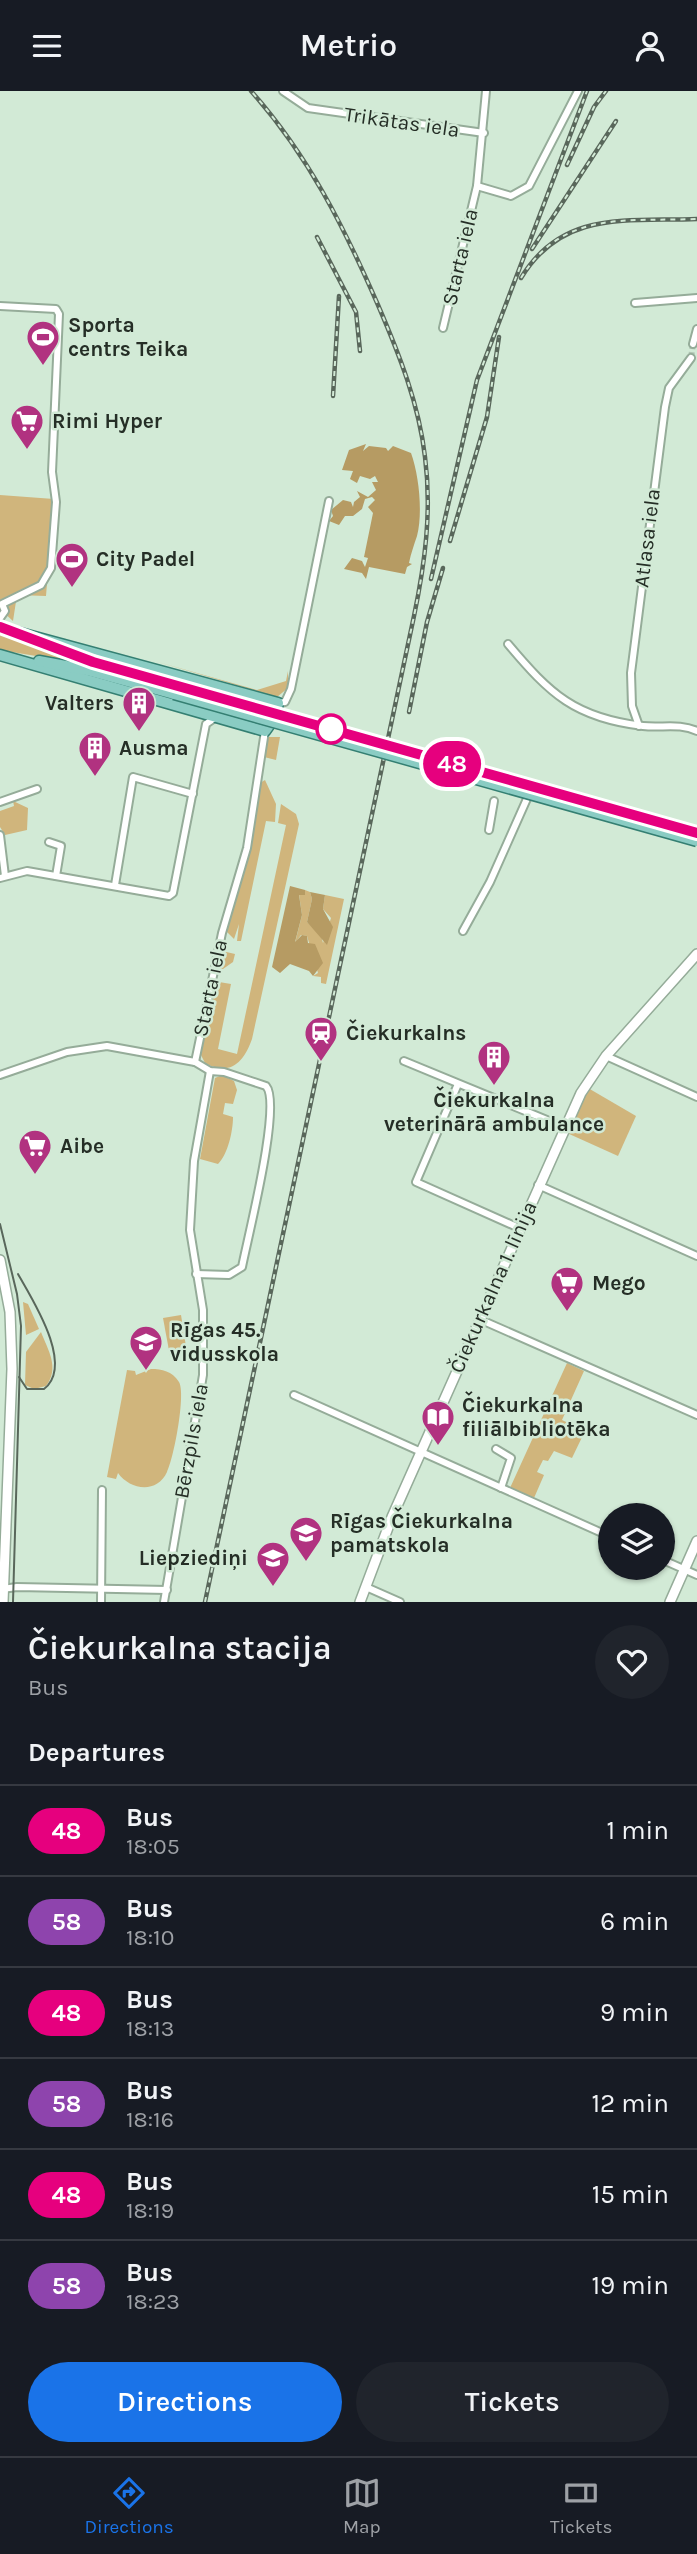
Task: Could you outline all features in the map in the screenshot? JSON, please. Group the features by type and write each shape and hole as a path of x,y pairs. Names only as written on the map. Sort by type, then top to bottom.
{"main road":[{"path":"0,627 278,703 275,717 265,731 0,655"},
{"path":"20,633 90,661 175,690 697,841"},
{"path":"0,655 87,670 175,690 697,833"}],"street":[{"name":"Trikātas iela","path":"283,91 308,108 484,133"},
{"name":"Starta iela","path":"443,328 477,186 486,91"},
{"name":"Starta iela","path":"477,186 512,197 530,186 578,91"},
{"path":"635,303 697,298"},
{"path":"0,306 56,309 60,314 52,473 56,502 51,568 41,585 2,604 5,611 0,618"},
{"path":"693,344 697,330"},
{"name":"Atlasa iela","path":"639,726 632,706 631,673 664,407 668,388 691,358"},
{"path":"278,703 285,702 291,689 329,501"},
{"path":"508,643 547,689 593,716 639,726 678,726 697,731"},
{"path":"197,713 206,724"},
{"path":"0,835 2,877 27,871 169,896 173,893 206,724 216,717"},
{"name":"Starta iela","path":"196,1274 229,1275 242,1267 272,1117 272,1094 266,1086 224,1072 210,1072 195,1062 222,933 247,848 265,731"},
{"path":"115,885 133,777 193,793"},
{"path":"258,777 267,779"},
{"path":"463,932 490,882 533,783"},
{"path":"0,802 37,789"},
{"path":"489,830 494,801"},
{"path":"49,842 61,846 56,876"},
{"name":"Čiekurkalna 1. līnija","path":"360,1602 420,1451 586,1083 606,1056 697,954"},
{"path":"0,1075 67,1052 107,1046 195,1062"},
{"path":"606,1056 697,1097"},
{"path":"404,1061 564,1127"},
{"name":"Bērzpils iela","path":"164,1602 202,1384 203,1310 190,1230 190,1212 194,1161 210,1072"},
{"path":"458,1084 416,1182 519,1228"},
{"path":"538,1185 697,1256"},
{"path":"0,1260 11,1325 5,1413 4,1602"},
{"path":"479,1319 697,1415"},
{"path":"294,1395 598,1531"},
{"path":"496,1449 511,1458 501,1488"},
{"path":"101,1602 102,1490"},
{"path":"670,1602 697,1541"},
{"path":"675,1566 697,1575"},
{"path":"2,1589 19,1587 166,1590"},
{"path":"366,1587 400,1602"}],"shaded area":[{"path":"366,444 363,451 369,446 386,448 388,451 393,446 411,453 414,462 420,516 409,563 412,564 407,567 405,574 369,567 366,579 362,573 344,569 352,558 362,561 365,567 368,558 364,557 373,513 368,507 375,500 372,497 365,499 362,509 353,516 345,516 339,525 329,521 333,516 331,510 343,500 351,502 353,507 360,497 357,491 368,497 376,490 372,482 378,482 375,476 370,479 360,476 357,483 350,479 353,471 342,470 349,450"},
{"path":"0,495 54,499 46,596 17,595 13,621 2,611 0,613"},
{"path":"0,632 84,664 0,650"},
{"path":"158,662 257,690 286,681 288,671 288,688 277,697"},
{"path":"268,737 280,737 276,760 264,757"},
{"path":"265,780 276,804 275,822 266,821 241,941 237,941 239,924 234,939 226,931 246,860 260,783"},
{"path":"13,801 28,808 27,830 5,835 0,827 0,811 14,806"},
{"path":"281,804 296,814 299,824 252,1039 245,1054 235,1065 229,1068 214,1067 205,1063 200,1053 214,986 219,982 231,984 218,1049 237,1054 286,825 278,823"},
{"path":"290,886 305,890 305,895 299,895 302,915 295,942 302,935 307,936 308,943 315,944 323,963 313,976 309,971 290,964 280,973 272,967"},
{"path":"305,890 310,892 312,899 307,922 321,935 323,943 331,918 323,909 325,895 344,899 326,984 321,983 321,977 313,976 318,973 307,936 301,935 295,943 302,915 299,894 305,895"},
{"path":"310,892 325,895 323,909 333,927 327,945 307,922 312,899"},
{"path":"222,951 235,954 233,962 223,969 218,969"},
{"path":"222,1075 234,1081 237,1090 233,1104 225,1103 223,1114 233,1117 232,1129 227,1148 218,1164 200,1159 215,1078"},
{"path":"588,1088 636,1116 618,1156 567,1133"},
{"path":"23,1302 28,1304 39,1329 26,1335"},
{"path":"181,1315 187,1353 170,1356 163,1318"},
{"path":"41,1332 51,1359 52,1373 46,1386 34,1389 25,1385 26,1352"},
{"path":"567,1363 584,1371 562,1420 585,1431 572,1458 554,1451 548,1461 543,1460 537,1472 544,1475 534,1498 510,1488"},
{"path":"151,1369 167,1371 176,1378 181,1389 181,1399 176,1441 167,1472 157,1484 143,1487 129,1483 118,1473 116,1479 107,1477 127,1370 135,1371 136,1375"}],"tunnel":[{"path":"691,358 693,344"}],"tram line":[{"path":"0,1224 17,1294 21,1326 13,1602"},
{"path":"18,1274 48,1332 55,1364 52,1378 44,1389 27,1389 19,1377"}],"railway":[{"path":"205,1602 414,616 424,557 428,497 418,418 386,323 352,248 323,193 290,140 251,91"},
{"path":"431,579 477,380 587,91"},
{"path":"567,165 594,107 606,91"},
{"path":"532,249 616,121"},
{"path":"521,278 538,256 557,240 577,230 622,221 697,219"},
{"path":"317,237 356,312 360,351"},
{"path":"333,396 339,296"},
{"path":"450,541 487,417 499,337"},
{"path":"409,712 427,622 443,568"}],"bus line":[{"name":"48","path":"0,627 93,662 697,833"}],"place":[{"name":"Sporta centrs Teika","path":"43,367"},
{"name":"Rimi Hyper","path":"27,451"},
{"name":"City Padel","path":"72,589"},
{"name":"Valters","path":"139,733"},
{"name":"Ausma","path":"95,778"},
{"name":"Čiekurkalns","path":"321,1063"},
{"name":"Čiekurkalna veterinārā ambulance","path":"494,1087"},
{"name":"Aibe","path":"35,1176"},
{"name":"Mego","path":"567,1313"},
{"name":"Rīgas 45. vidusskola","path":"146,1372"},
{"name":"Čiekurkalna filiālbibliotēka","path":"438,1447"},
{"name":"Rīgas Čiekurkalna pamatskola","path":"306,1563"},
{"name":"Liepziediņi","path":"273,1588"}]}
